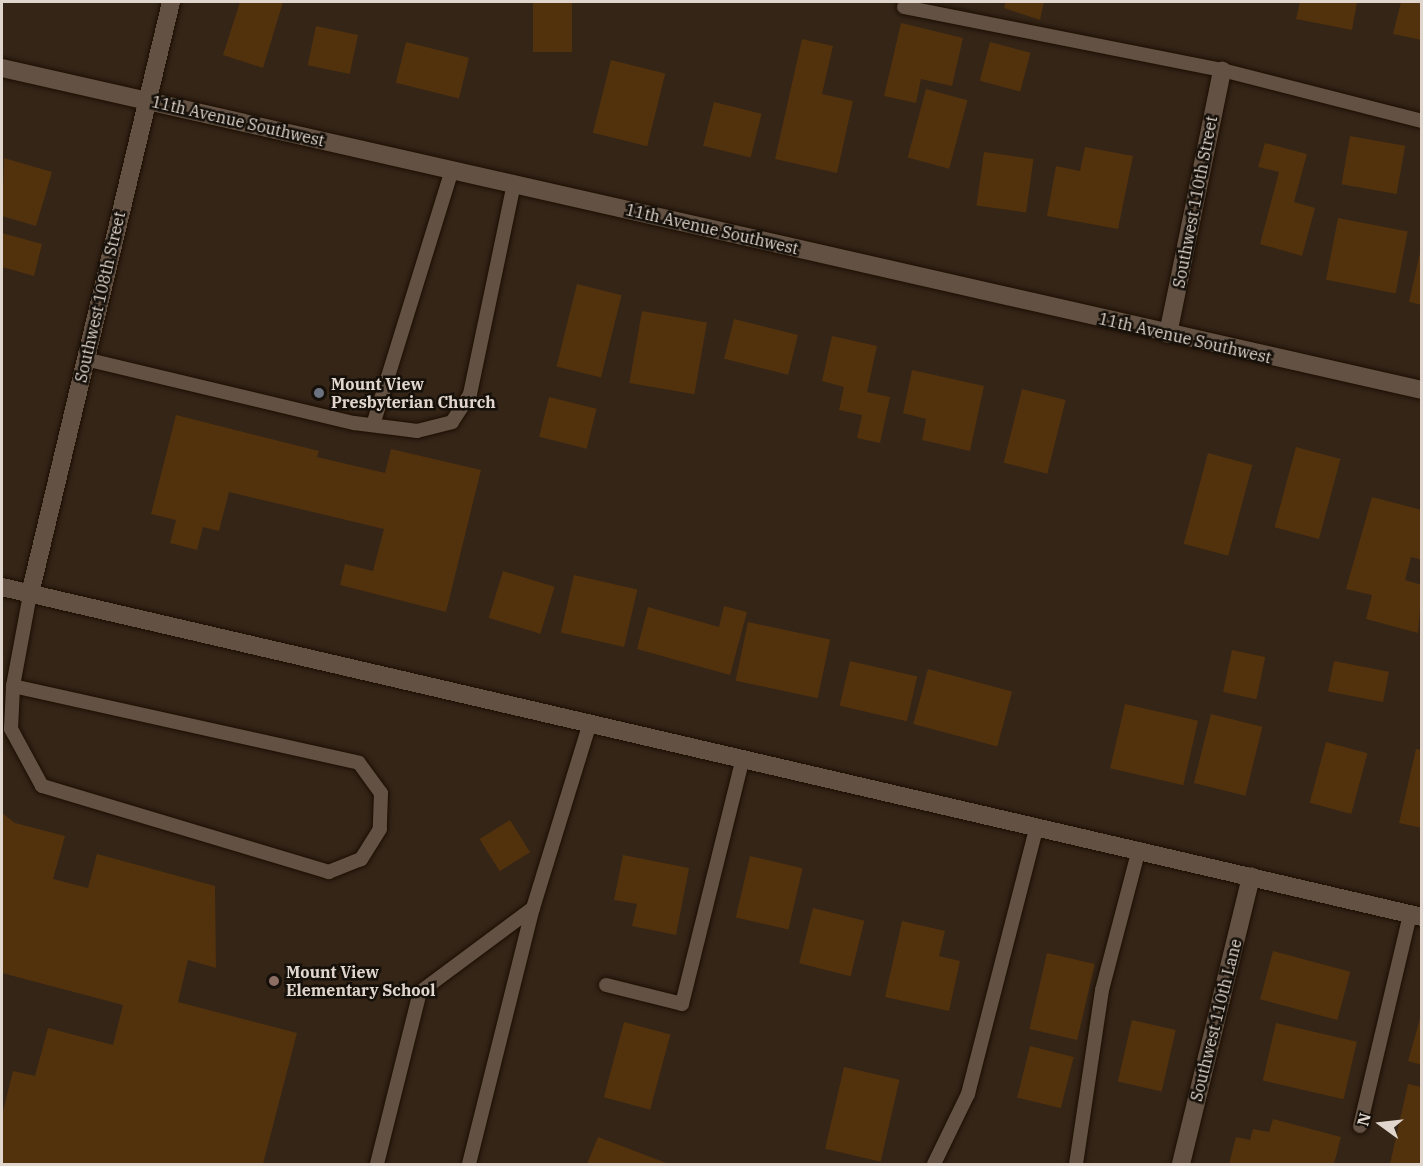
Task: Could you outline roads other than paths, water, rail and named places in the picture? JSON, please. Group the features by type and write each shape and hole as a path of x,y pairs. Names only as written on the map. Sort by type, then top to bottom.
{"street":[{"name":"Southwest 108th Street","path":"30,594 171,2"},
{"name":"11th Avenue Southwest","path":"2,68 1422,390"},
{"name":"Southwest 110th Street","path":"1168,334 1222,70"},
{"path":"2,587 1139,849 1416,916"},
{"name":"Southwest 110th Lane","path":"1181,1164 1251,876"}],"lane":[{"path":"903,7 1222,70 1422,122"},
{"path":"373,425 452,170"},
{"path":"85,359 373,425 417,430 452,422 470,394 514,184"},
{"path":"13,686 359,764 381,794 380,829 361,859 329,872 42,786 11,729 7,703 13,686 30,594"},
{"path":"470,1164 533,908 590,723"},
{"path":"606,985 682,1004 743,758"},
{"path":"934,1164 968,1094 1037,826"},
{"path":"1076,1164 1102,990 1139,849"},
{"path":"377,1164 420,992 533,908"},
{"path":"1360,1126 1416,916"}],"place":[{"name":"Mount View Presbyterian Church","path":"319,393"},
{"name":"Mount View Elementary School","path":"274,981"}]}
